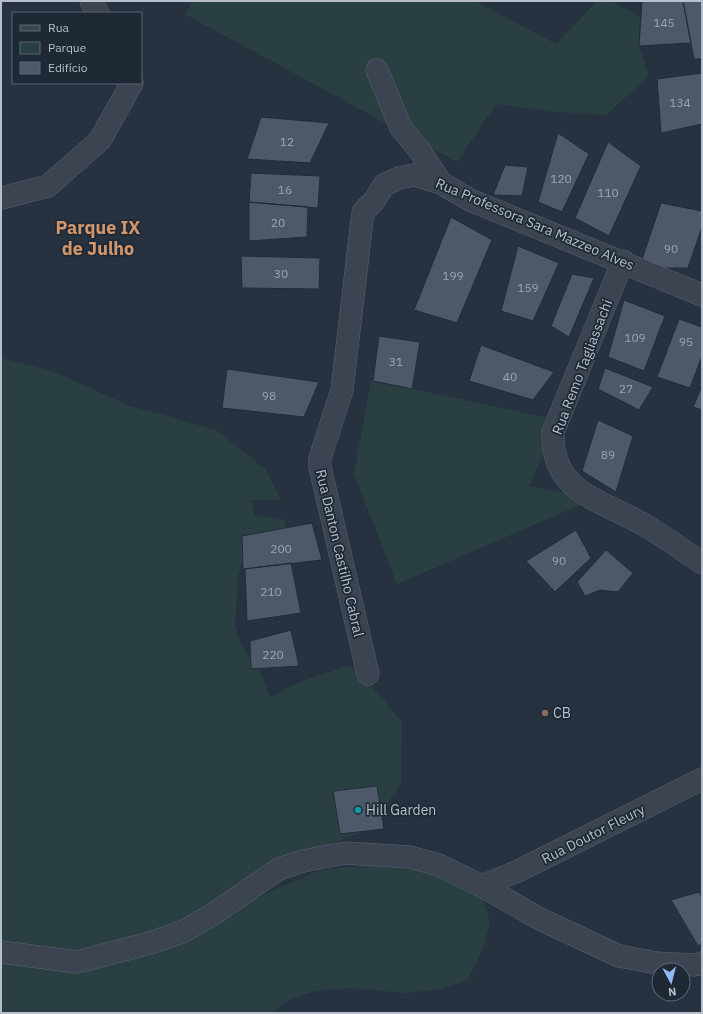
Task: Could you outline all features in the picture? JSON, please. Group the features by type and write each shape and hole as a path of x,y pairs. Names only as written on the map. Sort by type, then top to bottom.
{"street":[{"path":"90,1 97,12"},
{"path":"377,70 401,128 420,151 441,183"},
{"path":"1,198 48,186 100,140 131,84"},
{"name":"Rua Professora Sara Mazzeo Alves","path":"374,201 384,185 399,178 414,175 441,183 470,200 623,261 702,295"},
{"name":"Rua Danton Castilho Cabral","path":"368,674 320,467 320,458 342,390 363,212 374,201"},
{"name":"Rua Remo Tagliassachi","path":"623,261 554,432 553,445 556,461 564,474 582,494 607,504 647,526 702,563"},
{"name":"Rua Doutor Fleury","path":"482,886 518,871 702,779"},
{"path":"1,952 77,962 150,943 182,932 212,915 279,869 303,861 345,853 410,857 439,866 482,886 538,918 619,956 657,963 695,965 702,963"}],"green space":[{"path":"194,1 475,1 556,44 597,1 612,1 640,17 639,46 649,76 606,115 555,112 496,104 457,162 185,14"},
{"path":"1,358 57,373 128,405 216,430 266,470 281,500 251,500 254,515 283,519 287,529 243,558 238,576 235,626 242,647 262,675 270,697 297,683 347,666 359,671 402,722 401,782 385,808 362,832 287,861 252,900 320,870 370,865 421,867 481,894 490,922 482,951 468,980 440,989 407,993 350,988 316,991 289,1000 271,1013 1,1013"},
{"path":"371,380 558,420 529,486 594,499 397,584 354,474"}],"building":[{"path":"642,1 683,1 691,43 639,46"},
{"path":"683,1 702,1 702,59 694,59"},
{"path":"702,73 702,124 661,133 657,79"},
{"path":"261,117 329,123 310,163 247,159"},
{"path":"558,133 589,154 562,212 538,202"},
{"path":"608,142 641,166 609,236 575,218"},
{"path":"505,165 528,167 522,196 493,195"},
{"path":"251,173 320,176 318,208 249,202"},
{"path":"249,202 308,207 307,237 249,241"},
{"path":"661,203 702,211 702,227 688,268 639,268"},
{"path":"451,217 492,240 457,323 414,310"},
{"path":"518,246 559,263 533,321 501,311"},
{"path":"241,256 320,258 319,289 242,288"},
{"path":"572,274 594,278 569,337 551,326"},
{"path":"624,300 665,316 644,371 608,357"},
{"path":"679,319 702,327 702,356 690,388 657,377"},
{"path":"379,336 420,342 412,389 373,381"},
{"path":"481,345 554,372 533,400 469,381"},
{"path":"605,368 653,387 639,410 598,389"},
{"path":"227,369 319,382 304,417 222,408"},
{"path":"702,386 702,410 693,407"},
{"path":"598,420 633,436 616,492 582,471"},
{"path":"312,523 322,560 243,569 242,536"},
{"path":"576,530 591,558 555,592 526,561"},
{"path":"606,550 633,573 618,592 600,590 585,596 577,582"},
{"path":"291,563 301,613 247,621 245,569"},
{"path":"291,630 299,666 251,669 250,641"},
{"name":"Hill Garden","path":"377,786 384,829 340,834 333,791"},
{"path":"699,892 702,897 702,943 698,946 671,900"}],"place":[{"name":"CB","path":"545,713"},
{"name":"Hill Garden","path":"358,810"}],"district":[{"name":"Parque IX de Julho","path":"98,237"}]}
